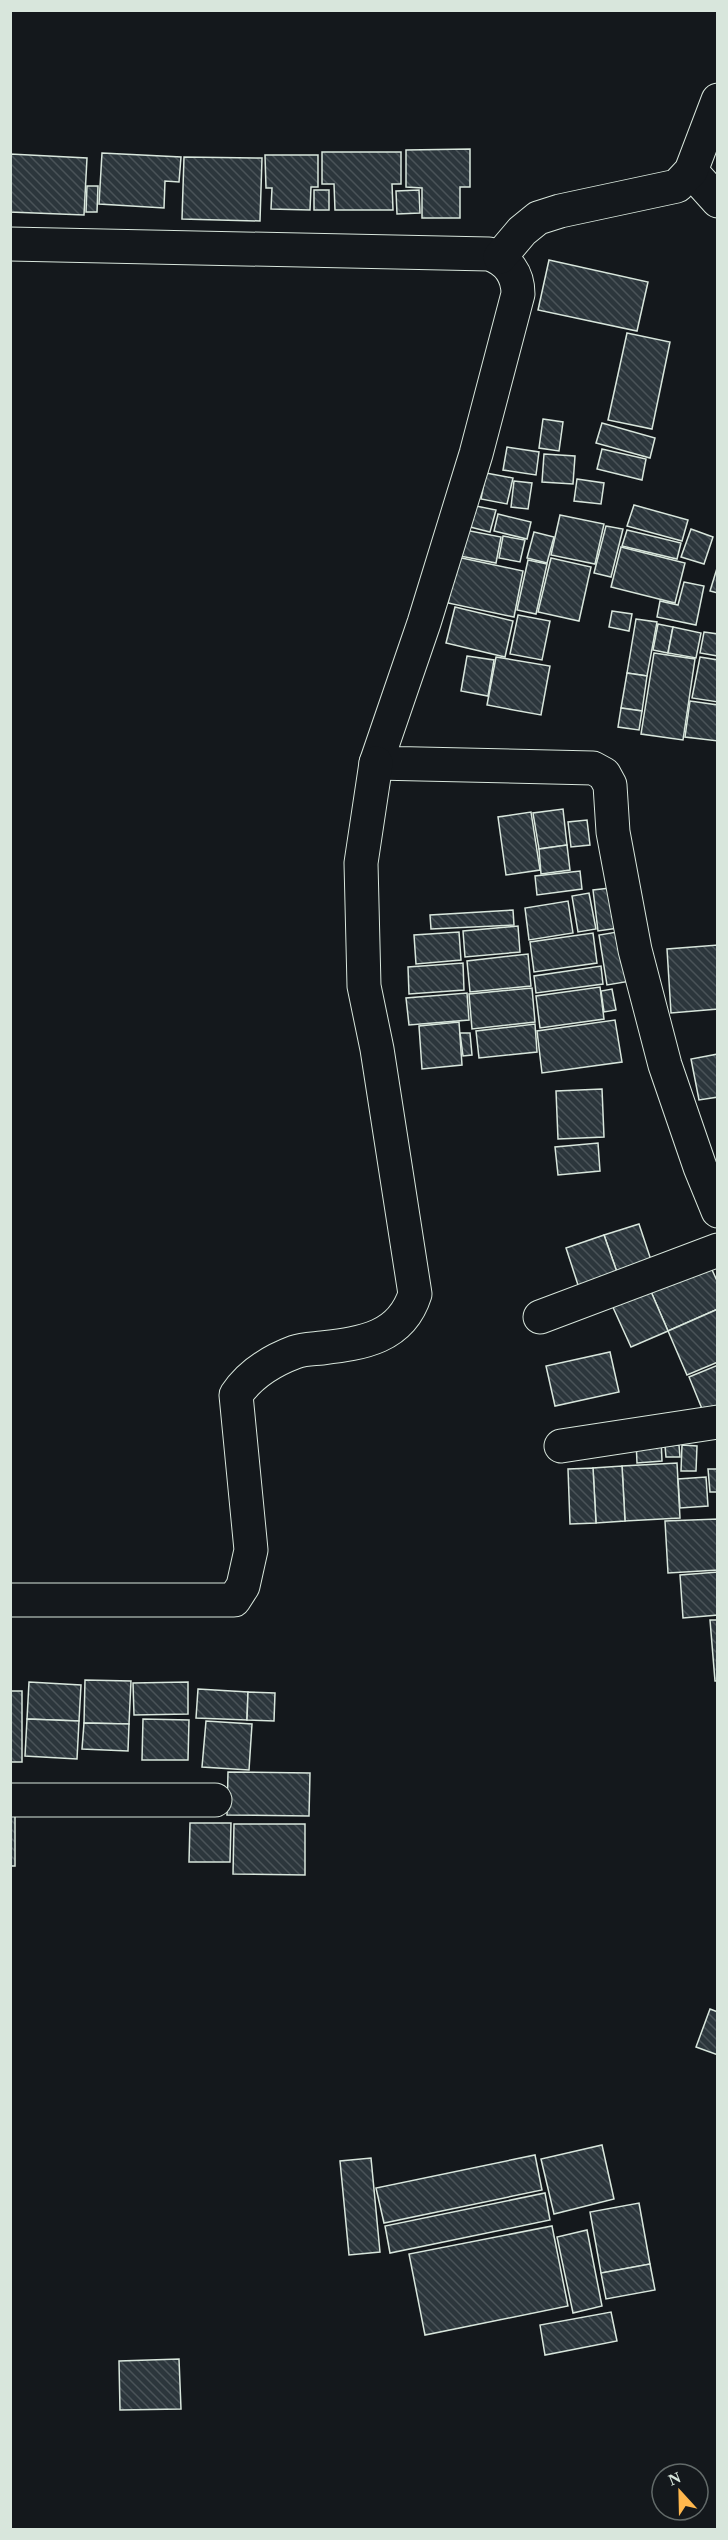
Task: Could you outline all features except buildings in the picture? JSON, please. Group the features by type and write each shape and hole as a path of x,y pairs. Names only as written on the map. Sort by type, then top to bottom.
{"street":[{"path":"500,257 522,231 538,218 560,211 677,186 691,171 710,140 717,100"},
{"path":"691,171 717,201"},
{"path":"10,244 489,254 500,257 512,270 518,282 518,294 476,454 424,622 376,763 361,863 364,986 377,1049 416,1294 412,1306 393,1329 375,1338 297,1351 266,1366 246,1381 236,1395 251,1550 243,1586 234,1600 10,1600"},
{"path":"376,763 593,768 604,774 610,785 613,832 635,950 665,1065 717,1211"},
{"path":"540,1317 717,1250"},
{"path":"561,1446 717,1422"},
{"path":"10,1800 215,1800"}]}
